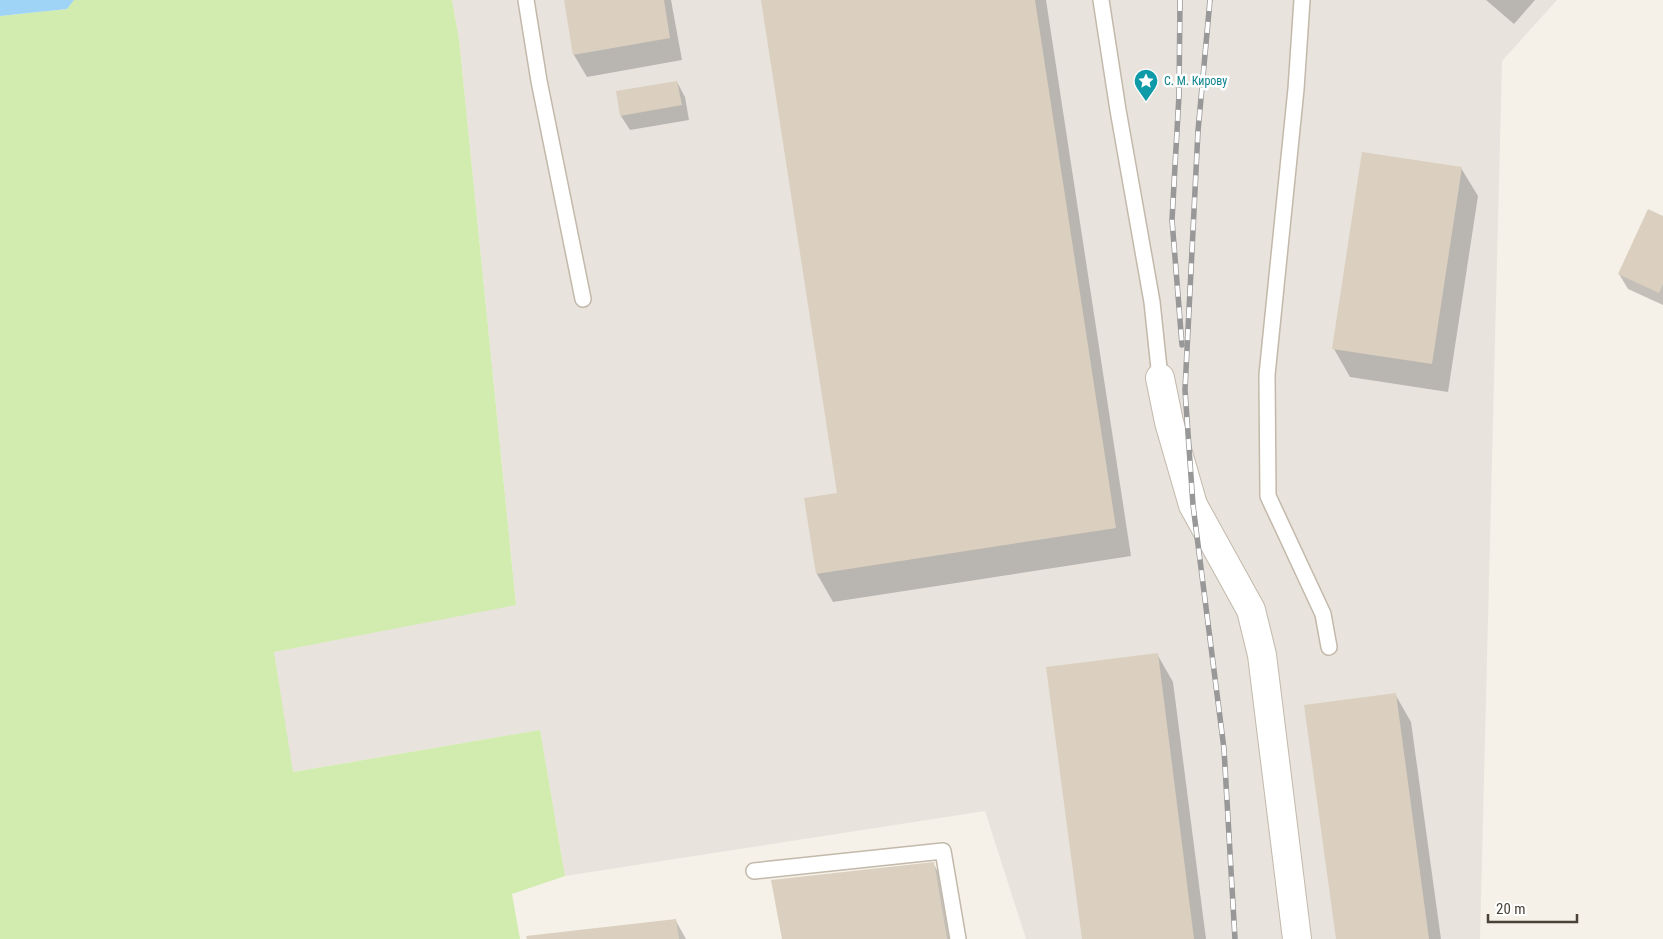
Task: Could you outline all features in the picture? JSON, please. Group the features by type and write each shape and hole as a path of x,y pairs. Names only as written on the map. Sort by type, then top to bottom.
{"street":[{"path":"1160,378 1169,422 1193,505 1251,610 1262,655 1297,939"}],"lane":[{"path":"526,0 538,81 583,299"},
{"path":"1102,0 1118,110 1152,302 1160,378"},
{"path":"1302,0 1296,89 1266,375 1268,496 1323,614 1329,647"},
{"path":"754,871 943,851 958,939"}],"shaded area":[{"path":"452,0 1557,0 1502,61 1480,939 1026,939 985,811 565,876 540,730 292,772 274,652 516,604 459,39"}],"green space":[{"path":"74,0 452,0 459,39 516,605 274,652 293,772 540,730 565,876 512,894 520,939 0,939 0,16 67,9"}],"water":[{"path":"0,0 74,0 67,9 0,16"}],"building":[{"path":"564,0 664,0 670,38 573,55"},
{"path":"761,0 1035,0 1116,528 816,574 804,498 837,493"},
{"path":"677,81 682,105 620,116 616,91"},
{"path":"1362,152 1462,167 1432,364 1332,349"},
{"path":"1648,209 1663,216 1663,284 1659,293 1618,274"},
{"path":"1158,653 1194,939 1082,939 1046,667"},
{"path":"1396,693 1429,939 1336,939 1304,705"},
{"path":"934,862 947,939 782,939 771,880"},
{"path":"676,919 679,939 527,939 526,936"}],"railway":[{"path":"1180,0 1179,95 1172,220 1182,345"},
{"path":"1210,0 1198,131 1185,390 1193,505 1224,749 1235,939"}],"place":[{"name":"С. М. Кирову","path":"1146,102"}]}
